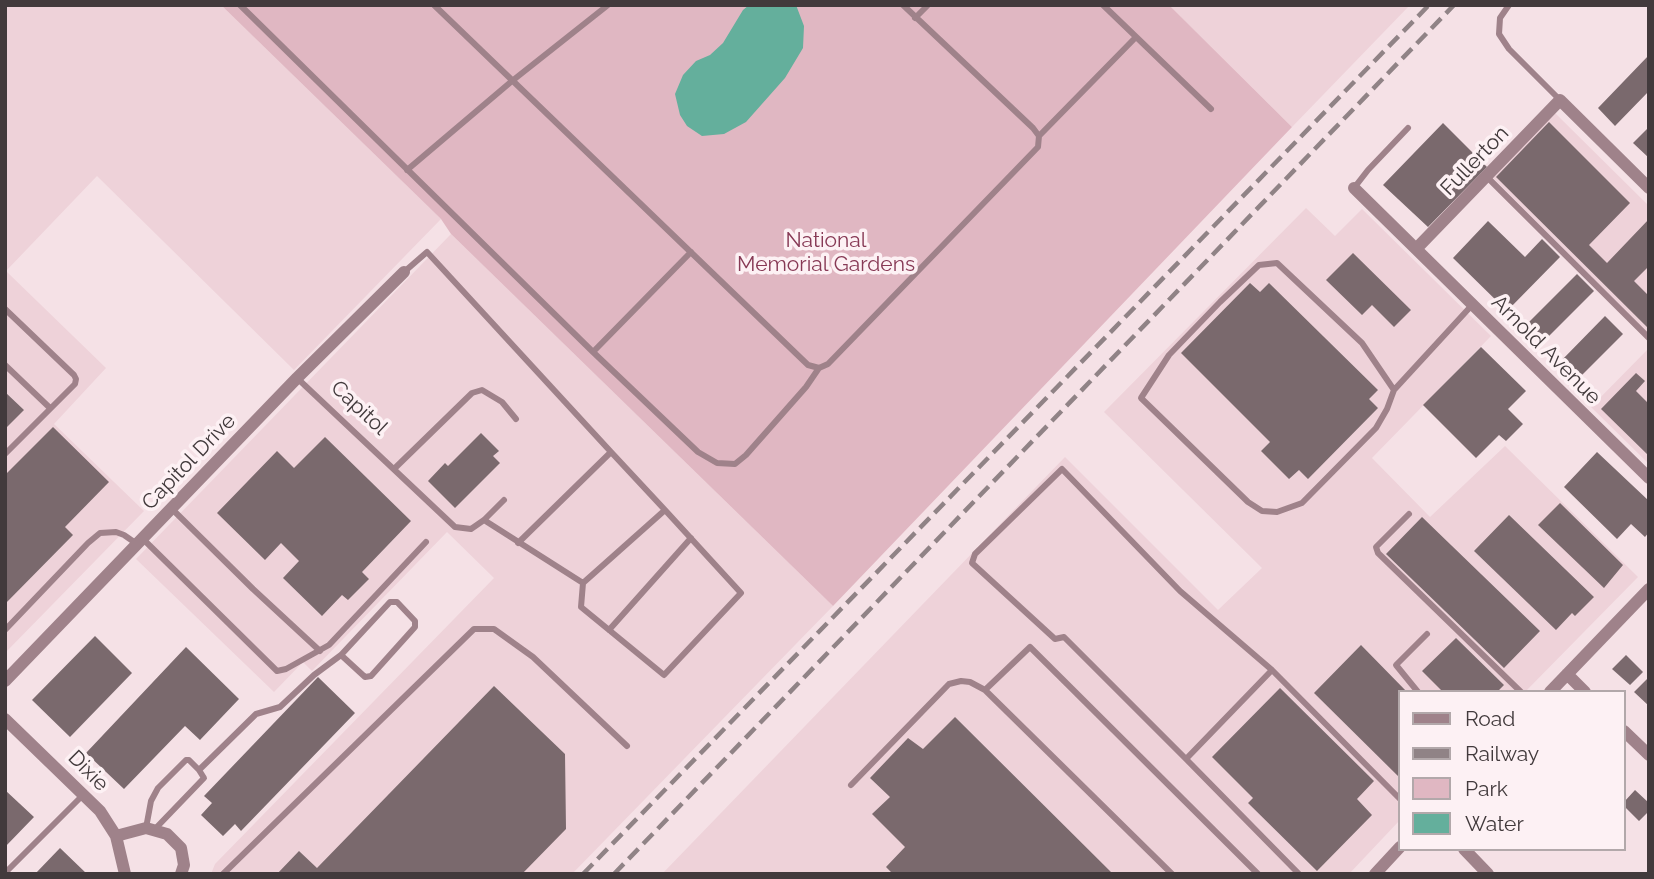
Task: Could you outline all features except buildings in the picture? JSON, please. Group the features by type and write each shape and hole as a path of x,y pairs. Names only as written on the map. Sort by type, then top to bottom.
{"street":[{"name":"Fullerton","path":"1416,249 1560,100"},
{"path":"1560,100 1649,188"},
{"name":"Arnold Avenue","path":"1354,188 1649,478"},
{"name":"Capitol Drive","path":"5,681 297,377 404,272"},
{"path":"1552,690 1649,589"},
{"path":"1567,674 1583,690"},
{"name":"Dixie","path":"5,719 100,811 116,836 124,869"},
{"path":"1626,733 1649,755"},
{"path":"116,836 150,829 167,834 181,848 183,873"},
{"path":"1374,874 1398,849"},
{"path":"1466,851 1489,874"}],"lane":[{"path":"434,5 808,366 819,368"},
{"path":"407,170 512,81 608,5"},
{"path":"903,5 1039,136"},
{"path":"915,18 928,5"},
{"path":"1103,5 1212,109"},
{"path":"1509,5 1500,18 1499,34 1509,49 1560,100"},
{"path":"244,6 407,170 698,452 717,463 735,464 806,387 819,368 828,364 1038,147 1039,136 1136,37"},
{"path":"1354,188 1408,128"},
{"path":"1487,177 1649,338"},
{"path":"404,272 427,252 665,509 741,593 664,675 581,607 583,583 665,509"},
{"path":"593,352 691,252"},
{"path":"1394,390 1362,342 1277,263 1259,265 1220,302 1170,355 1141,398 1248,502 1262,511 1277,512 1302,503 1376,428 1394,390 1473,304"},
{"path":"5,309 74,375 75,384 5,454"},
{"path":"5,365 50,408"},
{"name":"Capitol","path":"297,377 455,527 471,529 484,520"},
{"path":"394,468 472,393 482,390 502,402 516,419"},
{"path":"518,543 611,452"},
{"path":"1299,874 1064,637 1055,639 972,563 975,554 1062,469 1180,591 1272,670 1398,797"},
{"path":"504,500 484,520 583,583"},
{"path":"172,508 320,651"},
{"path":"1409,514 1376,547 1378,553 1519,690"},
{"path":"5,630 88,543 100,533 116,532 140,541 277,671 320,651 338,636 426,542"},
{"path":"609,630 691,538"},
{"path":"200,770 257,714 280,707 314,675 341,655 390,602 397,602 415,621 415,627 368,678 341,655"},
{"path":"223,874 474,629 494,629 533,657 627,746"},
{"path":"1416,690 1396,665 1427,634"},
{"path":"985,690 1030,647 1258,874"},
{"path":"1186,759 1272,670"},
{"path":"851,785 949,684 970,682 985,690 1172,874"},
{"path":"189,760 204,778 150,829 151,802 158,788 189,760"},
{"path":"5,873 84,794"}],"shaded area":[{"path":"5,5 221,5 441,219 294,370 97,176 6,271 106,368 54,424 144,511 5,653"},
{"path":"1169,5 1410,5 1292,127"},
{"path":"1555,113 1649,206 1649,334 1492,177"},
{"path":"1306,208 1335,236 1362,209 1491,336 1372,458 1430,517 1505,446 1638,577 1527,690 1398,690 1398,822 1349,874 662,874 1065,457 1218,610 1262,568 1104,412"},
{"path":"451,234 833,606 572,874 211,874 215,864 494,578 447,532 312,671 303,662 274,692 136,559"},
{"path":"1649,348 1649,464 1591,407"}],"green space":[{"name":"National Memorial Gardens","path":"221,5 1169,5 1292,127 833,606 451,234 441,219"}],"water":[{"path":"749,5 796,5 804,26 803,48 785,78 746,122 724,134 702,136 687,126 680,115 675,94 683,75 696,61 710,55 723,43 743,10"}],"railway":[{"path":"583,874 1429,5"},
{"path":"614,874 1454,5"}]}
